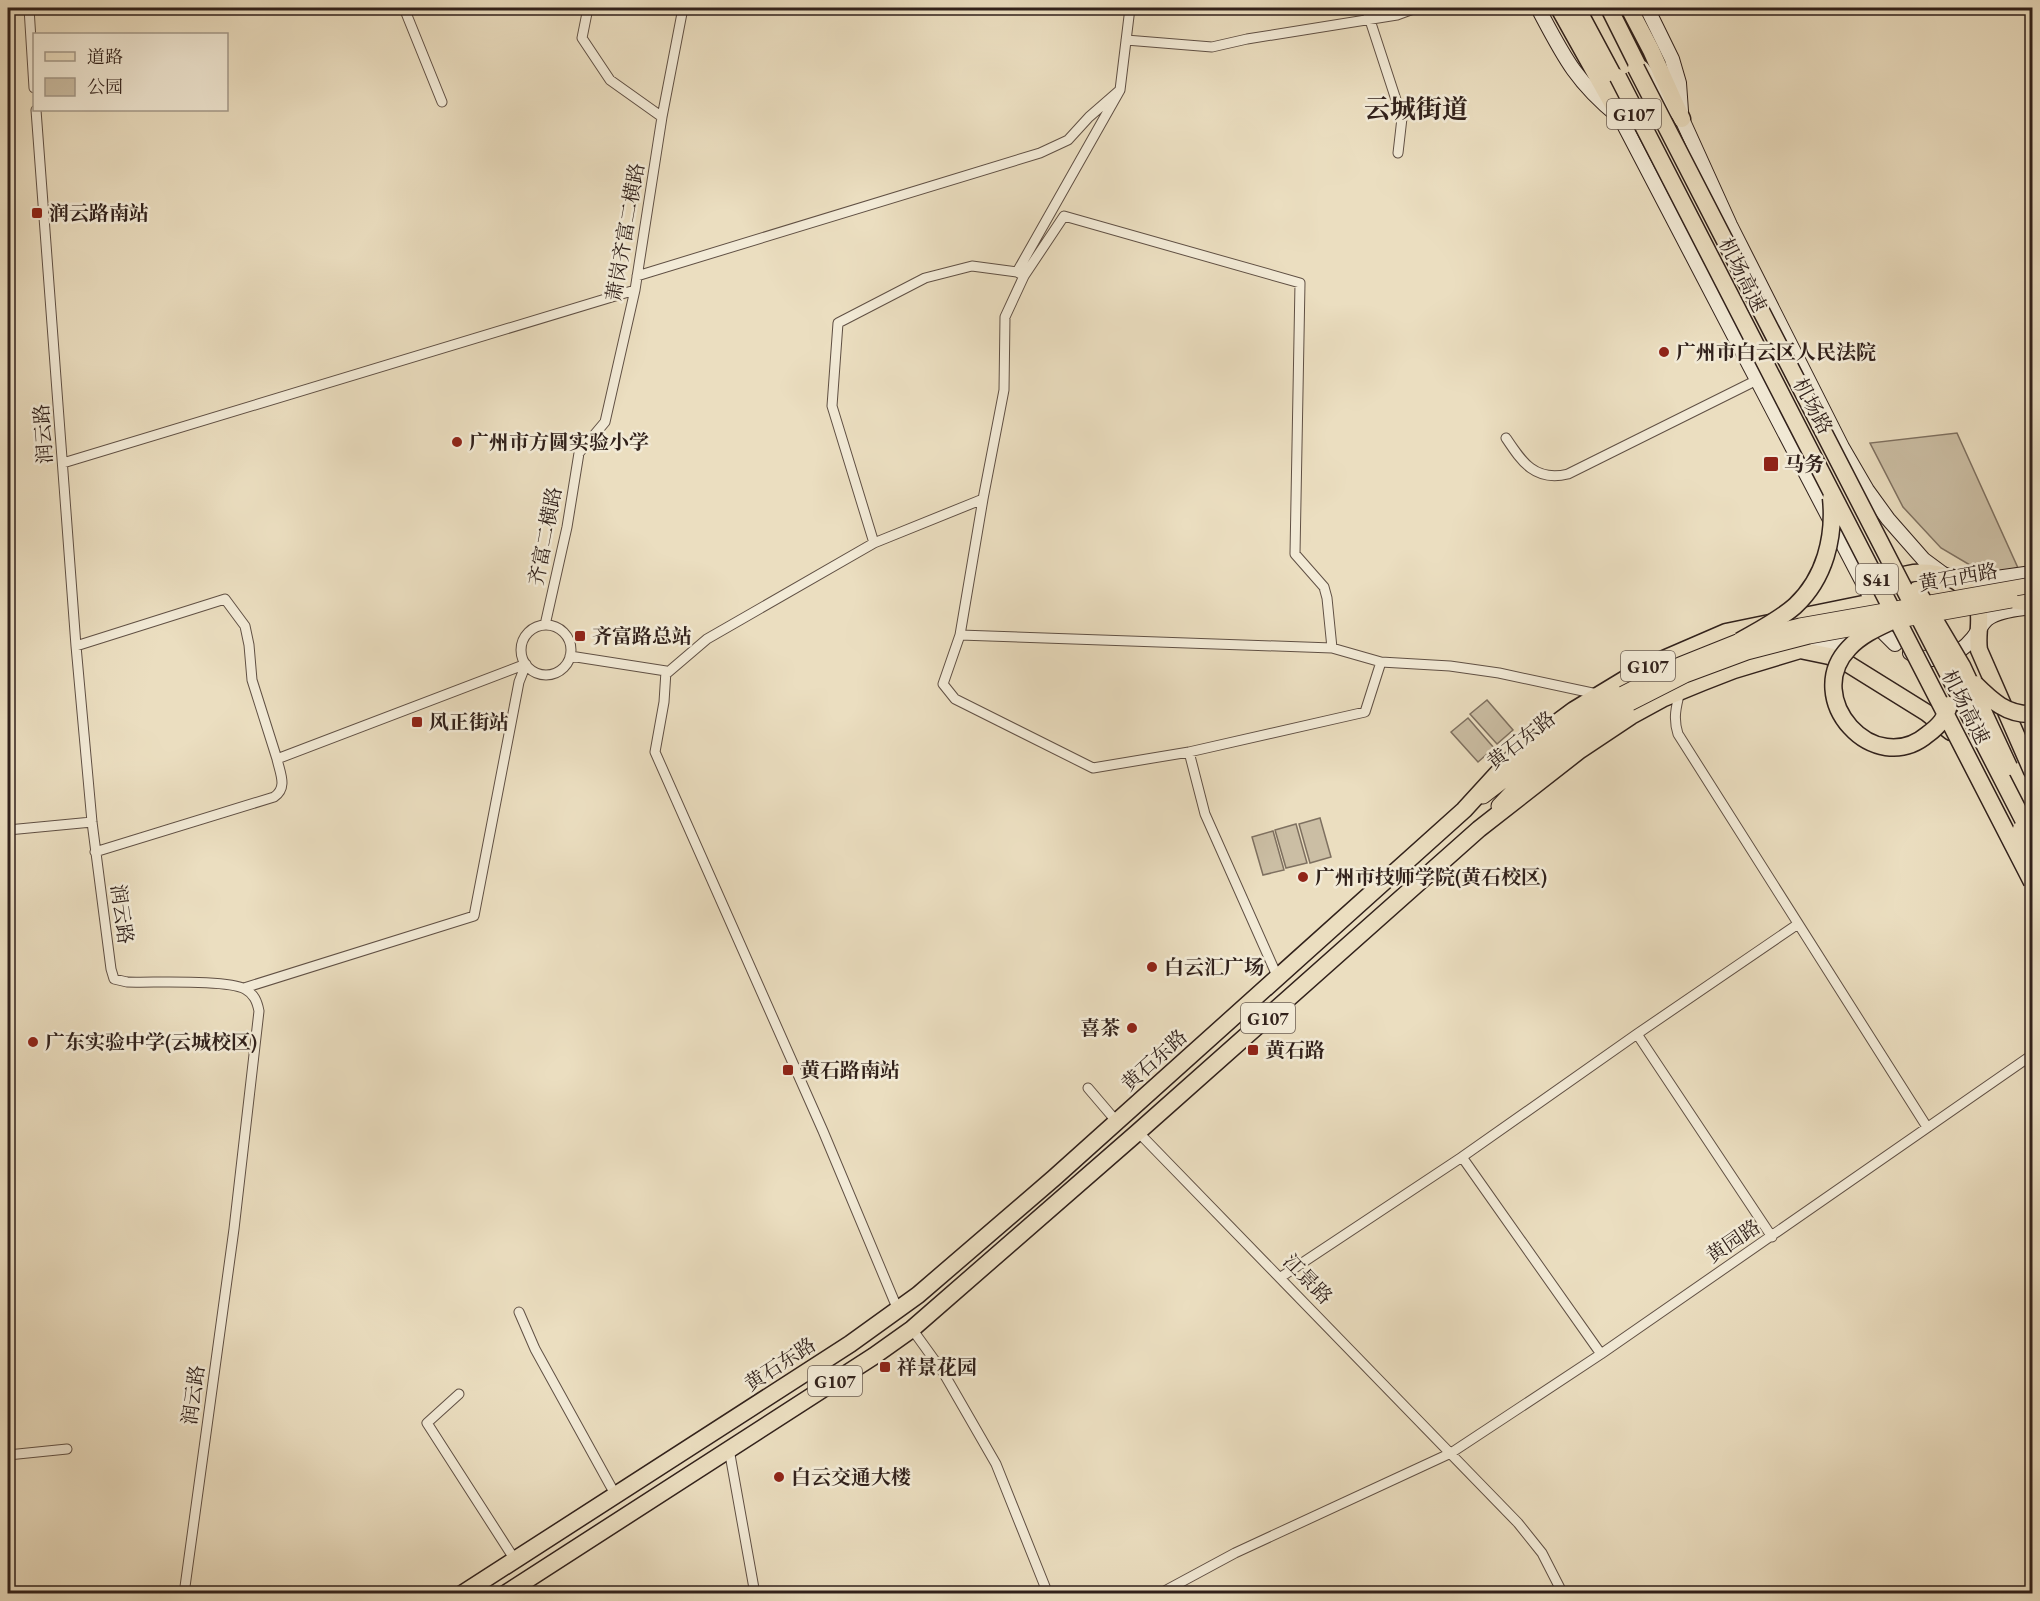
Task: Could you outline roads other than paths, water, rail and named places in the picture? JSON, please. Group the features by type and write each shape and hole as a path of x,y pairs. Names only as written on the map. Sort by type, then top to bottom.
{"highway":[{"path":"1559,8 1621,119"},
{"name":"机场路","path":"1577,8 1608,67 1840,465 1939,626 1955,672 2032,853"},
{"name":"机场高速","path":"1582,8 2032,882"},
{"name":"机场路","path":"1607,8 1636,59 1739,292 1828,479 1912,614 1955,672 2032,817"},
{"name":"机场高速","path":"1607,8 2032,837"},
{"path":"1629,8 1682,119"},
{"path":"1740,641 1797,605 1817,578 1832,532 1832,507 1828,479"},
{"path":"1873,602 1878,590 1903,576 1922,573 1947,577 1974,598 1980,617 1977,634 1983,660 2032,771"},
{"path":"2011,600 2032,605"},
{"name":"G107","path":"1464,810 1506,764 1528,744 1597,694 1645,667 1708,639 1749,626 1873,602"},
{"path":"1841,608 1851,615 1854,622 1846,641"},
{"path":"1892,616 1849,648 1840,660 1834,677 1833,691 1837,706 1853,732 1862,739 1886,747 1911,744 1923,738 1945,718 1955,672 1971,680 2000,706 2014,713 2032,714"},
{"path":"1788,619 1798,624 1804,634 1805,641 1800,650"},
{"name":"G107","path":"1479,829 1597,738 1647,707 1680,691 1734,670 1800,650 1845,662 1927,713 1959,738 2032,893"},
{"path":"1959,738 1968,722 1982,714 1996,713 2008,717"},
{"name":"黄石东路","path":"462,1593 850,1344 898,1310 1117,1122 1464,810"},
{"name":"黄石东路","path":"505,1593 874,1356 912,1329 1479,829"}],"main road":[{"path":"1538,8 1563,56 1576,75 1594,96 1662,160"},
{"path":"1647,8 1672,59 1679,83 1682,119"},
{"path":"1636,59 1682,119 1730,225 1842,447 1872,497 1901,535 1924,560 1947,577 1975,581 2032,573"},
{"path":"1608,67 1621,119 1873,602 1879,628 1895,644"},
{"path":"1803,470 1820,467 1834,460 1842,447"},
{"name":"黄石西路","path":"1892,616 2032,585"},
{"name":"黄石西路","path":"1892,616 2032,596"},
{"path":"1800,650 1873,637 1895,644 1919,657 1937,659 1962,650 1989,617 2032,605"},
{"name":"黄石东路","path":"1479,829 1519,786 1554,755 1627,698 1680,665 1740,641 1791,628 1892,616"},
{"name":"黄石东路","path":"1464,810 1585,717 1627,698 1747,652 1892,616"},
{"path":"1919,657 1959,738"}],"street":[{"path":"28,8 33,75"},
{"path":"404,8 442,102"},
{"path":"588,8 582,38 593,55 610,80 662,117"},
{"name":"萧岗齐富二横路","path":"579,453 605,422 635,290 662,117 683,8"},
{"path":"1130,8 1120,90 1020,274 1005,317 1004,390 960,636 943,684 955,699 1093,768 1190,752 1365,712 1381,662"},
{"path":"1366,8 1402,118 1398,153"},
{"path":"1126,40 1212,48 1247,39 1397,15 1416,8"},
{"path":"637,276 1040,153 1068,140 1089,117 1120,90"},
{"name":"润云路","path":"36,111 76,646 92,822 114,979 127,982 223,984 244,988 256,998 260,1011 234,1229 184,1593"},
{"path":"1020,274 1064,216 1300,283 1294,554 1324,587 1332,648"},
{"path":"874,543 832,406 837,323 925,278 972,266 1020,274"},
{"path":"63,463 635,290"},
{"path":"1506,438 1521,461 1530,468 1546,475 1568,474 1757,380"},
{"name":"齐富二横路","path":"545,625 567,527 579,453"},
{"path":"666,674 707,639 874,543 983,499"},
{"path":"76,646 225,598 244,626 249,645 252,680 284,786 274,797 96,852"},
{"path":"545,625 557,628 566,635 571,647 570,656 565,667 553,674 533,672 522,657 522,642 531,630 545,625"},
{"path":"960,636 1332,648 1381,662 1450,666 1597,694"},
{"path":"570,656 666,671 664,702 655,752 823,1131 898,1310"},
{"path":"277,759 526,664"},
{"path":"244,988 474,916 519,682 526,664"},
{"path":"1680,691 1675,711 1678,734 1927,1127"},
{"path":"1190,752 1205,814 1278,978"},
{"path":"8,830 92,822"},
{"path":"1281,1277 1462,1157 1798,924"},
{"path":"1637,1034 1772,1237"},
{"name":"黄园路","path":"1159,1593 1235,1553 1451,1453 1772,1237 2032,1055"},
{"path":"1088,1088 1117,1122"},
{"name":"江景路","path":"1138,1132 1518,1523 1542,1553 1563,1593"},
{"path":"1462,1157 1601,1354"},
{"path":"519,1312 535,1349 615,1494"},
{"path":"912,1329 942,1372 996,1464 1048,1593"},
{"path":"459,1394 427,1423 515,1560"},
{"path":"8,1455 67,1449"},
{"path":"729,1449 755,1593"}],"place":[{"name":"润云路南站","path":"37,213"},
{"name":"广州市白云区人民法院","path":"1664,352"},
{"name":"广州市方圆实验小学","path":"457,442"},
{"name":"马务","path":"1771,464"},
{"name":"齐富路总站","path":"580,636"},
{"name":"风正街站","path":"417,722"},
{"name":"广州市技师学院(黄石校区)","path":"1303,877"},
{"name":"白云汇广场","path":"1152,967"},
{"name":"喜茶","path":"1132,1028"},
{"name":"广东实验中学(云城校区)","path":"33,1042"},
{"name":"黄石路","path":"1253,1050"},
{"name":"黄石路南站","path":"788,1070"},
{"name":"祥景花园","path":"885,1367"},
{"name":"白云交通大楼","path":"779,1477"}],"district":[{"name":"云城街道","path":"1416,109"}]}
